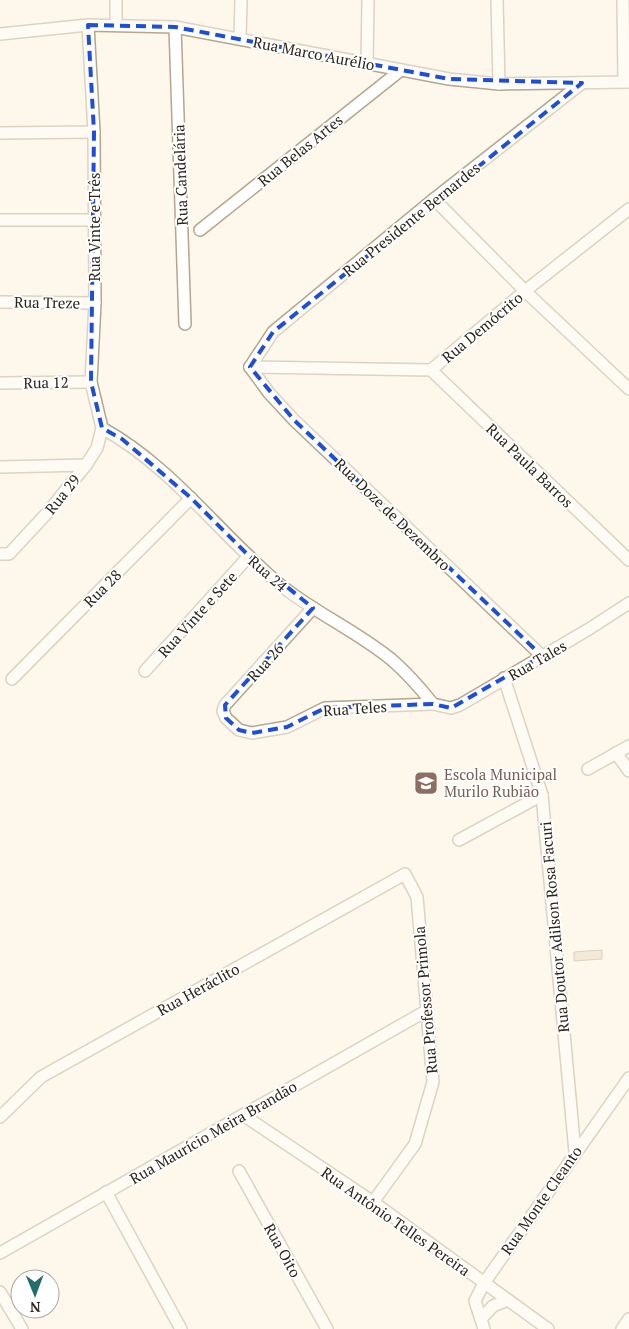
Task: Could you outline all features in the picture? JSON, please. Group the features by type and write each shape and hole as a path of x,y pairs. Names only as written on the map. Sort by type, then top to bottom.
{"street":[{"path":"116,0 116,25"},
{"path":"240,38 241,0"},
{"path":"368,0 368,64"},
{"path":"497,0 499,84"},
{"path":"622,0 627,82"},
{"name":"Rua Marco Aurélio","path":"0,34 88,25 175,27 449,79 499,84 627,82"},
{"name":"Rua Vinte e Três","path":"88,25 94,132 95,220 95,303 91,382 102,428"},
{"name":"Rua Candelária","path":"175,27 185,324"},
{"name":"Rua Belas Artes","path":"200,230 401,70"},
{"name":"Rua Presidente Bernardes","path":"250,367 273,332 434,199 582,83"},
{"path":"0,133 94,132"},
{"path":"434,199 525,291 629,389"},
{"name":"Rua Demócrito","path":"250,367 431,370 525,291 628,211"},
{"path":"0,220 95,220"},
{"name":"Rua Treze","path":"0,302 95,303"},
{"name":"Rua Doze de Dezembro","path":"250,367 269,393 294,420 542,656"},
{"name":"Rua Paula Barros","path":"431,370 629,560"},
{"name":"Rua 12","path":"0,383 91,382"},
{"name":"Rua 29","path":"5,554 48,512 86,465 97,448 102,428"},
{"name":"Rua 24","path":"102,428 122,438 191,498 280,584 391,660 438,706"},
{"path":"0,467 86,465"},
{"name":"Rua 28","path":"12,679 191,498"},
{"name":"Rua Vinte e Sete","path":"145,671 249,556"},
{"name":"Rua Tales","path":"438,706 460,705 629,603"},
{"name":"Rua 26","path":"226,718 223,711 225,705 313,608"},
{"name":"Rua Doutor Adilson Rosa Facuri","path":"504,678 542,795 575,1152"},
{"name":"Rua Teles","path":"226,718 239,730 252,733 287,728 325,708 438,706"},
{"path":"588,770 629,746"},
{"path":"616,753 629,771"},
{"path":"460,840 542,795"},
{"name":"Rua Professor Primola","path":"373,1202 415,1144 426,1110 432,1082 417,897 405,874"},
{"name":"Rua Heráclito","path":"0,1117 41,1077 405,874"},
{"name":"Rua Maurício Meira Brandão","path":"0,1252 426,1011"},
{"name":"Rua Monte Cleanto","path":"482,1324 475,1301 484,1283 629,1078"},
{"name":"Rua Antônio Telles Pereira","path":"243,1115 373,1202 548,1329"},
{"name":"Rua Oito","path":"239,1171 327,1329"},
{"path":"106,1192 181,1329"},
{"path":"0,1292 22,1329"},
{"path":"482,1324 493,1306 508,1300"},
{"path":"622,1329 629,1319"}],"highlighted area":[{"path":"88,25 175,27 449,79 582,83 273,332 250,367 294,420 542,656 451,708 433,704 325,708 287,727 252,733 239,730 226,718 225,705 313,608 249,556 191,498 122,439 102,428 91,382 94,132"}],"building":[{"path":"602,950 602,959 574,961 574,952"}],"place":[{"name":"Escola Municipal Murilo Rubião","path":"426,783"}]}
